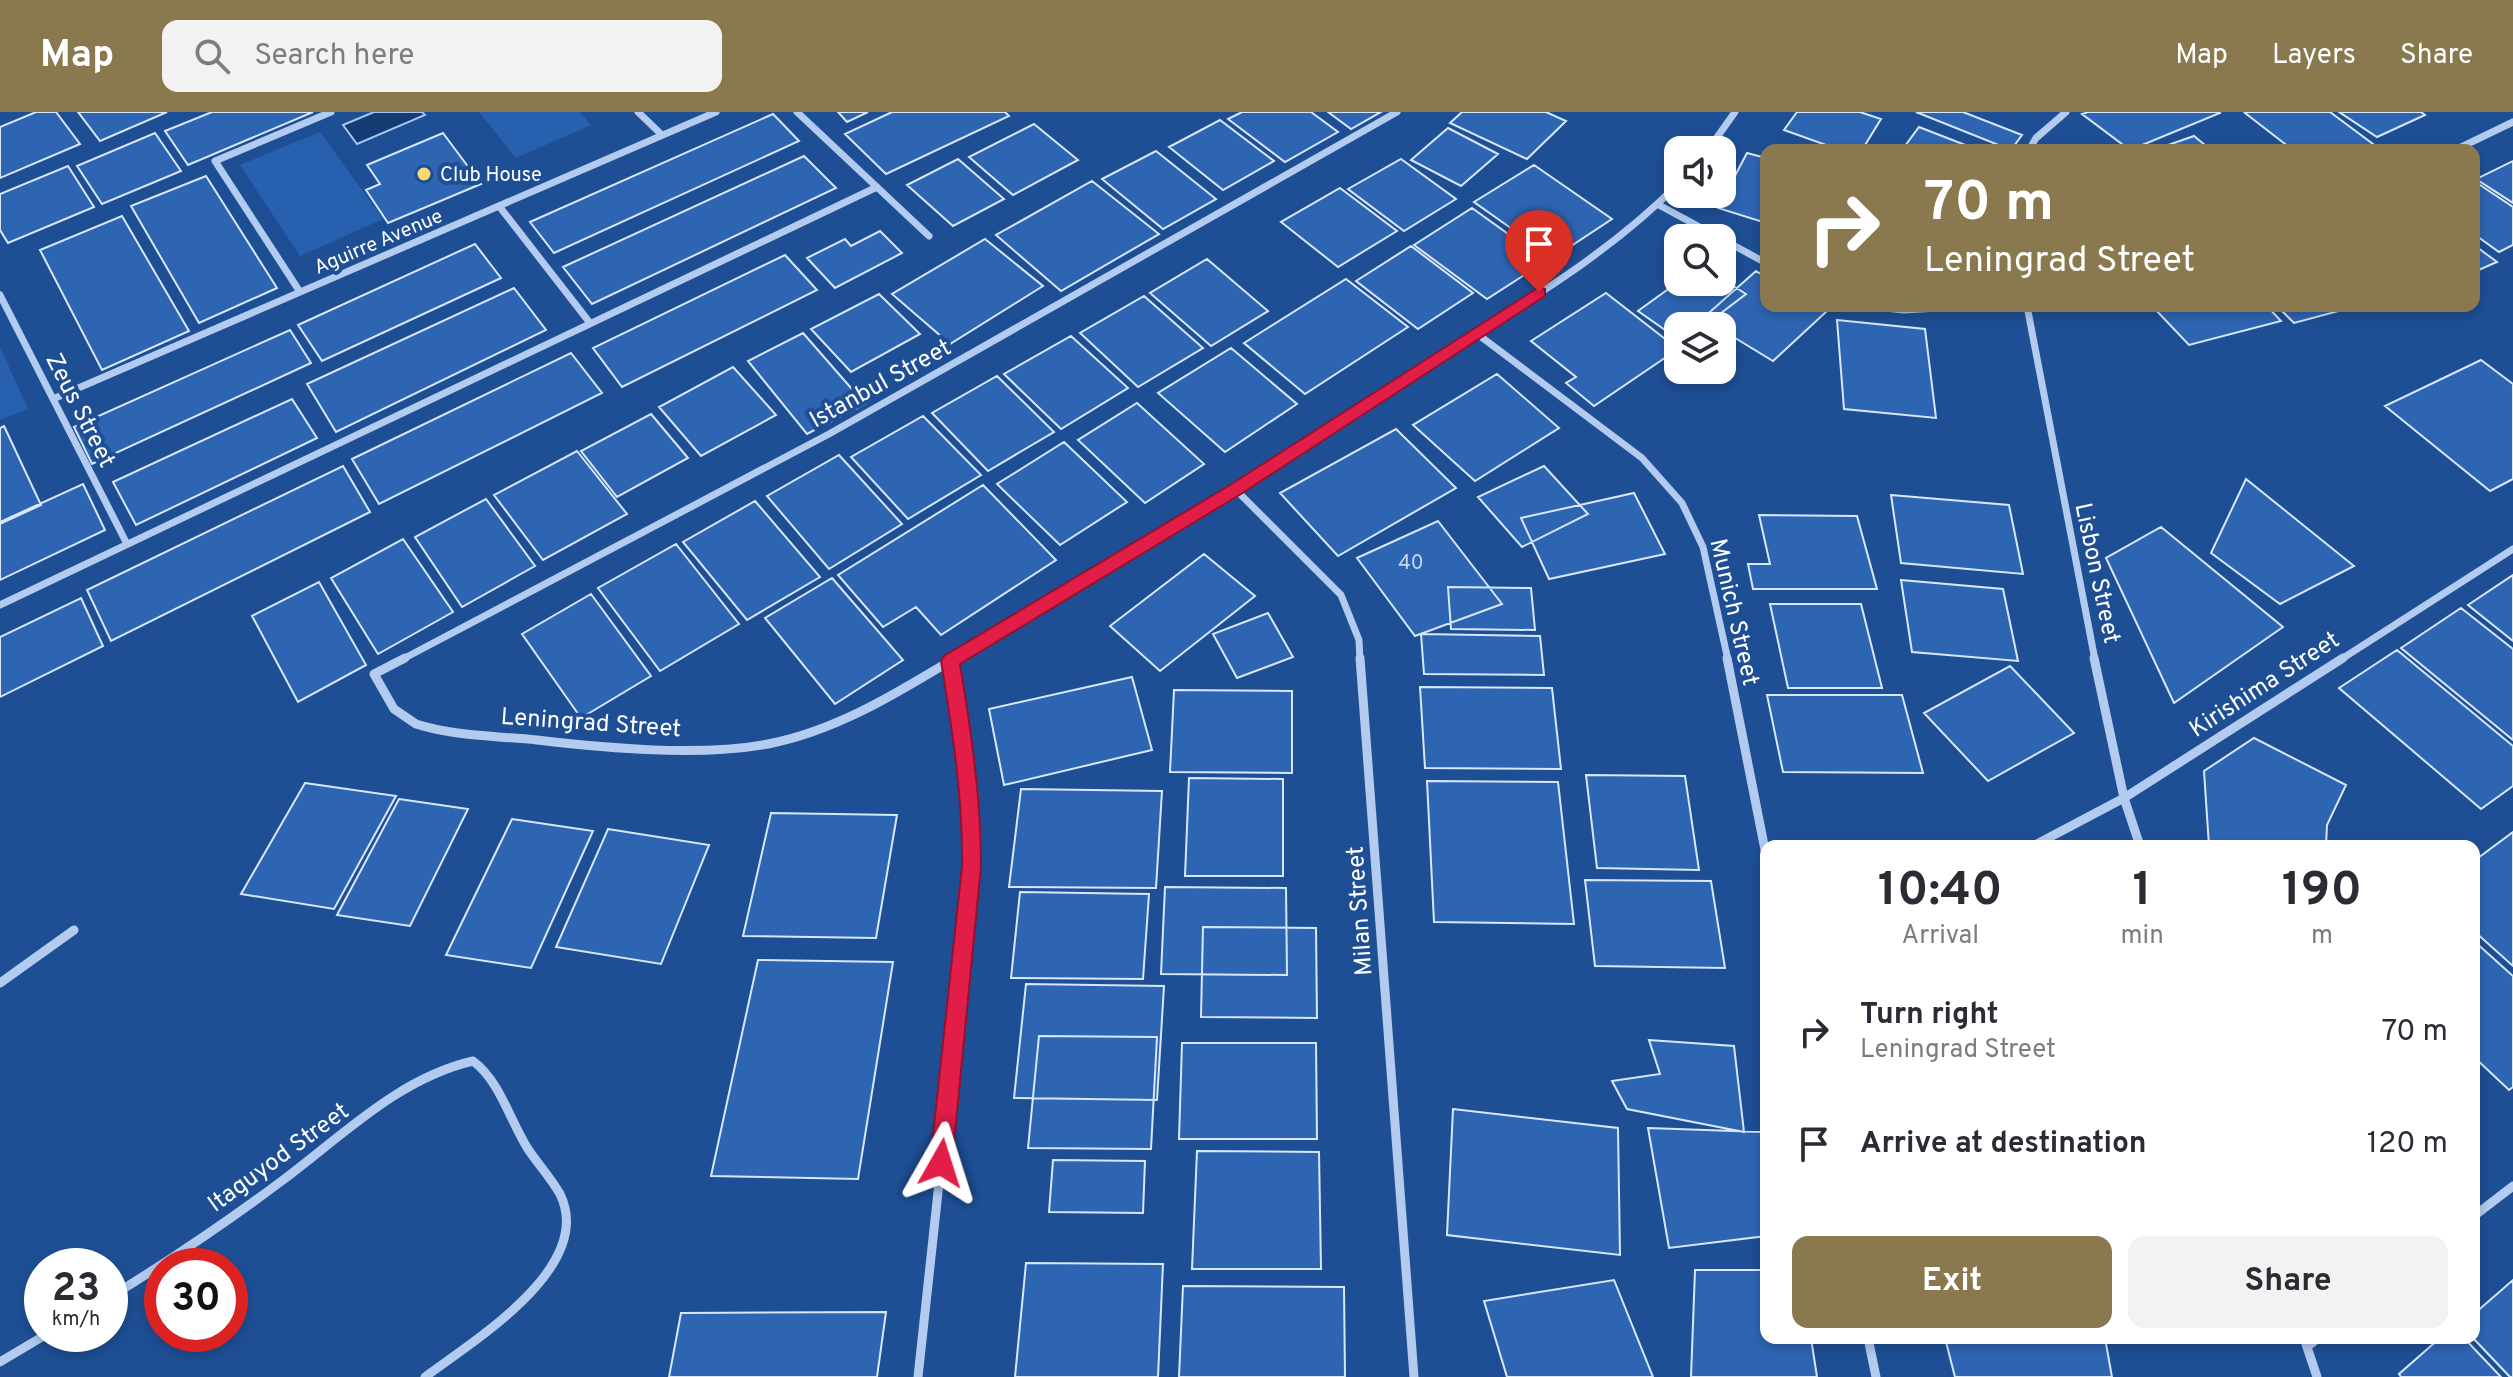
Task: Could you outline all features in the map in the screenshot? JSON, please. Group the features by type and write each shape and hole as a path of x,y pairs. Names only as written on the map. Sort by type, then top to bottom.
{"street":[{"path":"300,292 215,161 331,112"},
{"path":"638,112 662,135"},
{"name":"Aguirre Avenue","path":"53,399 716,112"},
{"path":"797,112 929,236"},
{"name":"Istanbul Street","path":"374,674 829,434 1397,112"},
{"path":"1718,136 1735,112"},
{"path":"2032,144 2066,112"},
{"path":"2467,144 2513,122"},
{"path":"0,605 877,187"},
{"name":"Leningrad Street","path":"374,674 394,713 406,722 428,728 615,749 698,749 768,744 831,724 889,698 1235,489 1561,278 1664,199"},
{"path":"1659,205 1695,224"},
{"path":"499,206 590,323"},
{"path":"1736,246 1760,260"},
{"name":"Zeus Street","path":"0,295 4,310 127,544"},
{"name":"Lisbon Street","path":"2028,312 2067,527 2124,798 2138,840"},
{"name":"Munich Street","path":"1476,333 1642,458 1682,503 1703,547 1763,840"},
{"name":"Milan Street","path":"1235,489 1341,595 1359,640 1414,1377"},
{"name":"Kirishima Street","path":"2044,840 2124,798 2513,549"},
{"path":"918,1377 971,887 972,823 965,748 950,661"},
{"path":"0,983 74,930"},
{"name":"Itaguyod Street","path":"128,1285 280,1182 395,1096 448,1066 473,1061 485,1070 527,1147 561,1196 567,1236 554,1265 512,1311 425,1377"},
{"path":"2480,1211 2513,1186"},
{"path":"1869,1344 1876,1377"},
{"path":"2306,1344 2317,1377"},
{"path":"0,1362 24,1348"}],"shaded area":[{"path":"374,112 422,112 425,115 357,144 343,125"},
{"path":"479,112 580,112 591,125 516,158"},
{"path":"320,132 383,219 300,256 240,165"},
{"path":"0,347 28,409 0,420"}],"building":[{"path":"36,112 56,112 80,144 0,178 0,127"},
{"path":"78,112 167,112 100,141"},
{"path":"212,112 313,112 188,165 165,131"},
{"path":"838,112 868,112 847,122"},
{"path":"892,112 1005,112 1009,116 886,174 845,134"},
{"path":"1242,112 1311,112 1338,132 1285,162 1228,119"},
{"path":"1328,112 1381,112 1351,129"},
{"path":"1462,112 1546,112 1566,121 1527,159 1450,123"},
{"path":"1797,112 1860,112 1881,119 1866,144 1823,144 1784,130"},
{"path":"1916,112 1963,112 2022,135 2015,144 1996,144"},
{"path":"2330,112 2373,144 2285,144 2245,113"},
{"path":"2339,112 2421,112 2425,115 2377,137"},
{"path":"2220,113 2145,144 2122,144 2082,114"},
{"path":"773,114 799,141 554,253 530,222"},
{"path":"1220,120 1274,161 1223,190 1169,147"},
{"path":"1034,124 1078,160 1013,195 969,157"},
{"path":"1919,127 1963,144 1906,144"},
{"path":"1448,128 1498,154 1461,186 1411,160"},
{"path":"155,133 181,171 102,204 77,166"},
{"name":"Club House","path":"443,133 481,184 388,223 366,190 380,184 367,165"},
{"path":"2194,136 2204,144 2171,144"},
{"path":"1156,151 1216,199 1163,229 1102,179"},
{"path":"1747,153 1760,156 1760,221 1718,208 1736,208 1736,174"},
{"path":"804,156 836,188 592,304 563,267"},
{"path":"958,159 1004,199 953,226 907,185"},
{"path":"1401,159 1456,199 1404,231 1348,189"},
{"path":"2513,161 2513,203 2480,182 2480,177"},
{"path":"1534,165 1612,219 1553,258 1474,202"},
{"path":"68,166 94,207 8,243 0,230 0,194"},
{"path":"206,176 277,288 199,323 131,206"},
{"path":"1092,181 1159,234 1061,291 996,235"},
{"path":"2480,185 2513,207 2513,245 2499,252 2480,238"},
{"path":"1340,188 1397,231 1338,267 1281,222"},
{"path":"1472,208 1546,261 1487,299 1414,245"},
{"path":"122,216 189,331 102,370 40,250"},
{"path":"880,231 902,253 835,288 807,258 845,239 851,246"},
{"path":"985,239 1043,286 950,344 892,294"},
{"path":"475,244 501,278 322,361 298,325"},
{"path":"1411,246 1473,293 1418,329 1356,281"},
{"path":"2480,249 2497,262 2480,269"},
{"path":"785,255 817,290 622,387 593,348"},
{"path":"1207,259 1268,311 1211,346 1150,293"},
{"path":"1756,271 1760,273 1760,312 1826,312 1773,361 1736,339 1736,312 1710,312 1728,296 1736,296 1736,289"},
{"path":"1346,279 1408,327 1305,394 1244,343"},
{"path":"514,288 546,330 336,432 307,384"},
{"path":"1736,288 1746,294 1722,312 1664,312 1664,329 1638,311 1664,292 1664,296 1736,296"},
{"path":"1606,293 1664,338 1664,358 1594,406 1566,383 1576,377 1531,341"},
{"path":"879,294 920,334 851,372 811,329"},
{"path":"1144,296 1203,348 1138,387 1080,333"},
{"path":"2158,312 2273,312 2281,321 2189,345"},
{"path":"2283,312 2335,312 2294,323"},
{"path":"1837,320 1925,329 1936,418 1844,409"},
{"path":"290,330 311,363 92,464 74,427"},
{"path":"803,333 865,404 807,434 748,361"},
{"path":"1071,336 1128,388 1061,429 1004,374"},
{"path":"1231,348 1297,404 1225,452 1158,393"},
{"path":"571,353 602,393 379,504 352,459"},
{"path":"2481,360 2513,384 2513,479 2490,491 2385,406"},
{"path":"733,367 776,415 701,456 659,407"},
{"path":"1497,374 1559,428 1475,481 1413,425"},
{"path":"997,376 1054,432 988,471 932,413"},
{"path":"292,399 317,438 136,525 113,482"},
{"path":"1137,403 1204,464 1145,503 1078,440"},
{"path":"651,414 688,458 617,497 581,451"},
{"path":"923,416 981,475 908,519 851,457"},
{"path":"4,426 41,505 0,524 0,428"},
{"path":"1396,429 1456,488 1338,556 1280,493"},
{"path":"1064,442 1127,502 1060,545 997,484"},
{"path":"577,451 627,514 543,560 494,495"},
{"path":"839,455 902,524 829,569 767,496"},
{"path":"343,466 370,512 111,641 87,590"},
{"path":"1544,466 1588,514 1522,547 1478,497"},
{"path":"2246,479 2354,566 2280,604 2211,553"},
{"path":"83,484 105,530 0,580 0,522"},
{"path":"983,485 1056,560 941,635 916,607 883,627 838,575"},
{"path":"1634,493 1665,554 1549,579 1521,518"},
{"path":"1891,495 2009,505 2023,574 1901,563"},
{"path":"486,499 535,566 462,607 415,537"},
{"path":"755,501 820,577 747,620 683,542"},
{"path":"1759,515 1857,516 1877,589 1753,589 1748,564 1770,564"},
{"path":"1438,521 1502,604 1415,636 1357,558"},
{"path":"2161,527 2283,627 2174,703 2106,558"},
{"path":"403,539 453,612 378,654 331,578"},
{"path":"676,544 739,624 660,671 598,588"},
{"path":"1204,554 1255,596 1160,671 1110,626"},
{"path":"2513,575 2513,641 2468,605"},
{"path":"832,578 903,660 835,704 765,618"},
{"path":"1901,580 2003,589 2018,661 1912,652"},
{"path":"319,582 366,665 298,702 252,616"},
{"path":"1448,587 1531,588 1535,630 1451,629"},
{"path":"591,594 651,676 581,718 522,634"},
{"path":"81,598 103,646 0,697 0,637"},
{"path":"1770,604 1861,604 1882,688 1788,688"},
{"path":"2461,608 2513,649 2513,740 2401,648"},
{"path":"1268,613 1293,657 1237,678 1213,634"},
{"path":"1421,634 1540,636 1544,675 1424,674"},
{"path":"2397,650 2513,746 2513,786 2481,809 2339,688"},
{"path":"2010,666 2074,733 1988,781 1924,713"},
{"path":"1132,677 1152,750 1004,785 989,709"},
{"path":"1420,687 1552,688 1561,769 1425,768"},
{"path":"1174,690 1292,691 1292,773 1170,772"},
{"path":"1767,695 1902,695 1923,773 1783,772"},
{"path":"2254,738 2346,785 2327,825 2326,840 2209,840 2204,771"},
{"path":"1586,775 1685,776 1699,870 1597,868"},
{"path":"1189,778 1283,779 1283,876 1185,876"},
{"path":"1427,781 1558,782 1574,924 1434,922"},
{"path":"305,783 396,796 334,909 241,894"},
{"path":"1021,789 1162,791 1156,888 1009,887"},
{"path":"399,799 468,809 410,926 337,915"},
{"path":"771,813 897,815 876,938 743,936"},
{"path":"512,819 593,831 531,968 446,955"},
{"path":"608,829 709,845 661,964 556,947"},
{"path":"2513,832 2513,966 2480,936 2480,857"},
{"path":"1585,880 1711,881 1725,968 1595,966"},
{"path":"1165,887 1286,888 1287,975 1161,974"},
{"path":"1020,892 1149,894 1143,979 1011,978"},
{"path":"1203,927 1316,928 1317,1018 1201,1017"},
{"path":"2480,946 2513,976 2513,1087 2509,1090 2480,1063"},
{"path":"758,960 893,962 858,1179 711,1176"},
{"path":"1026,984 1164,986 1157,1100 1014,1098"},
{"path":"1039,1036 1157,1037 1151,1149 1028,1148"},
{"path":"1649,1040 1734,1046 1744,1132 1627,1109 1612,1081 1660,1074"},
{"path":"1182,1043 1316,1043 1317,1139 1179,1139"},
{"path":"1453,1109 1618,1128 1620,1255 1447,1235"},
{"path":"1648,1128 1760,1132 1760,1237 1669,1248"},
{"path":"1197,1151 1319,1152 1321,1269 1192,1269"},
{"path":"1053,1160 1145,1161 1143,1213 1049,1212"},
{"path":"1026,1263 1163,1264 1158,1377 1015,1377"},
{"path":"1695,1270 1760,1270 1760,1344 1812,1344 1817,1377 1691,1377"},
{"path":"1614,1280 1653,1377 1507,1377 1484,1301"},
{"path":"2513,1280 2513,1377 2479,1344 2480,1309"},
{"path":"1183,1286 1344,1287 1345,1377 1179,1377"},
{"path":"886,1312 877,1377 669,1377 681,1313"},
{"path":"1947,1344 2106,1344 2112,1377 1955,1377"},
{"path":"2433,1344 2470,1344 2501,1377 2401,1377 2399,1374"}],"place":[{"name":"Club House","path":"424,174"}],"route":[{"path":"941,1163 971,887 972,823 965,748 950,661 1235,489 1539,292"}]}
